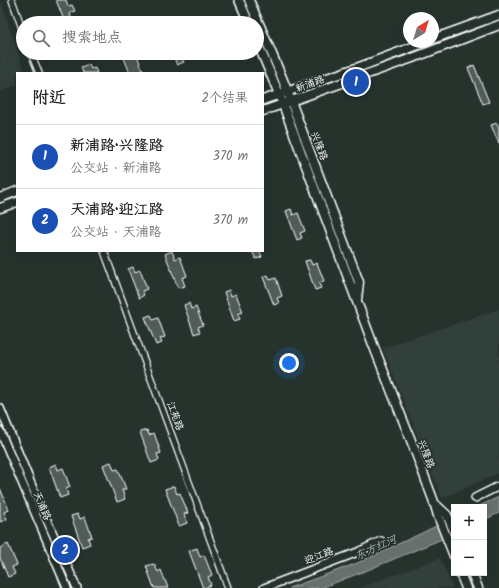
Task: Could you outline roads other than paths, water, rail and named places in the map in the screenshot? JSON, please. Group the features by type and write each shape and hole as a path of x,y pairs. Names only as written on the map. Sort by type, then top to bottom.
{"main road":[{"path":"239,0 246,16"},
{"name":"兴隆路","path":"249,0 256,16"},
{"path":"439,37 499,15"},
{"name":"新浦路","path":"264,111 418,56 499,25"},
{"name":"兴隆路","path":"264,36 291,101 359,282 356,301"},
{"name":"新浦路","path":"264,100 410,48"},
{"name":"兴隆路","path":"264,59 283,104 356,301 412,443 451,548"},
{"path":"0,198 16,191"},
{"path":"0,208 16,202"},
{"name":"兴隆路","path":"434,502 447,515 451,524"},
{"path":"461,576 466,588"},
{"path":"473,576 478,588"}],"street":[{"path":"12,0 18,16"},
{"path":"34,60 39,72"},
{"name":"江苑路","path":"104,252 228,588"},
{"path":"0,408 34,491 77,588"},
{"name":"天浦路","path":"0,431 67,588"},
{"path":"475,498 499,486"},
{"name":"迎江路","path":"264,588 358,552 381,541"}],"place":[{"name":"新浦路·兴隆路","path":"356,82"},
{"name":"天浦路·迎江路","path":"65,550"}],"water label":[{"name":"东方红河","path":"376,548"}]}
